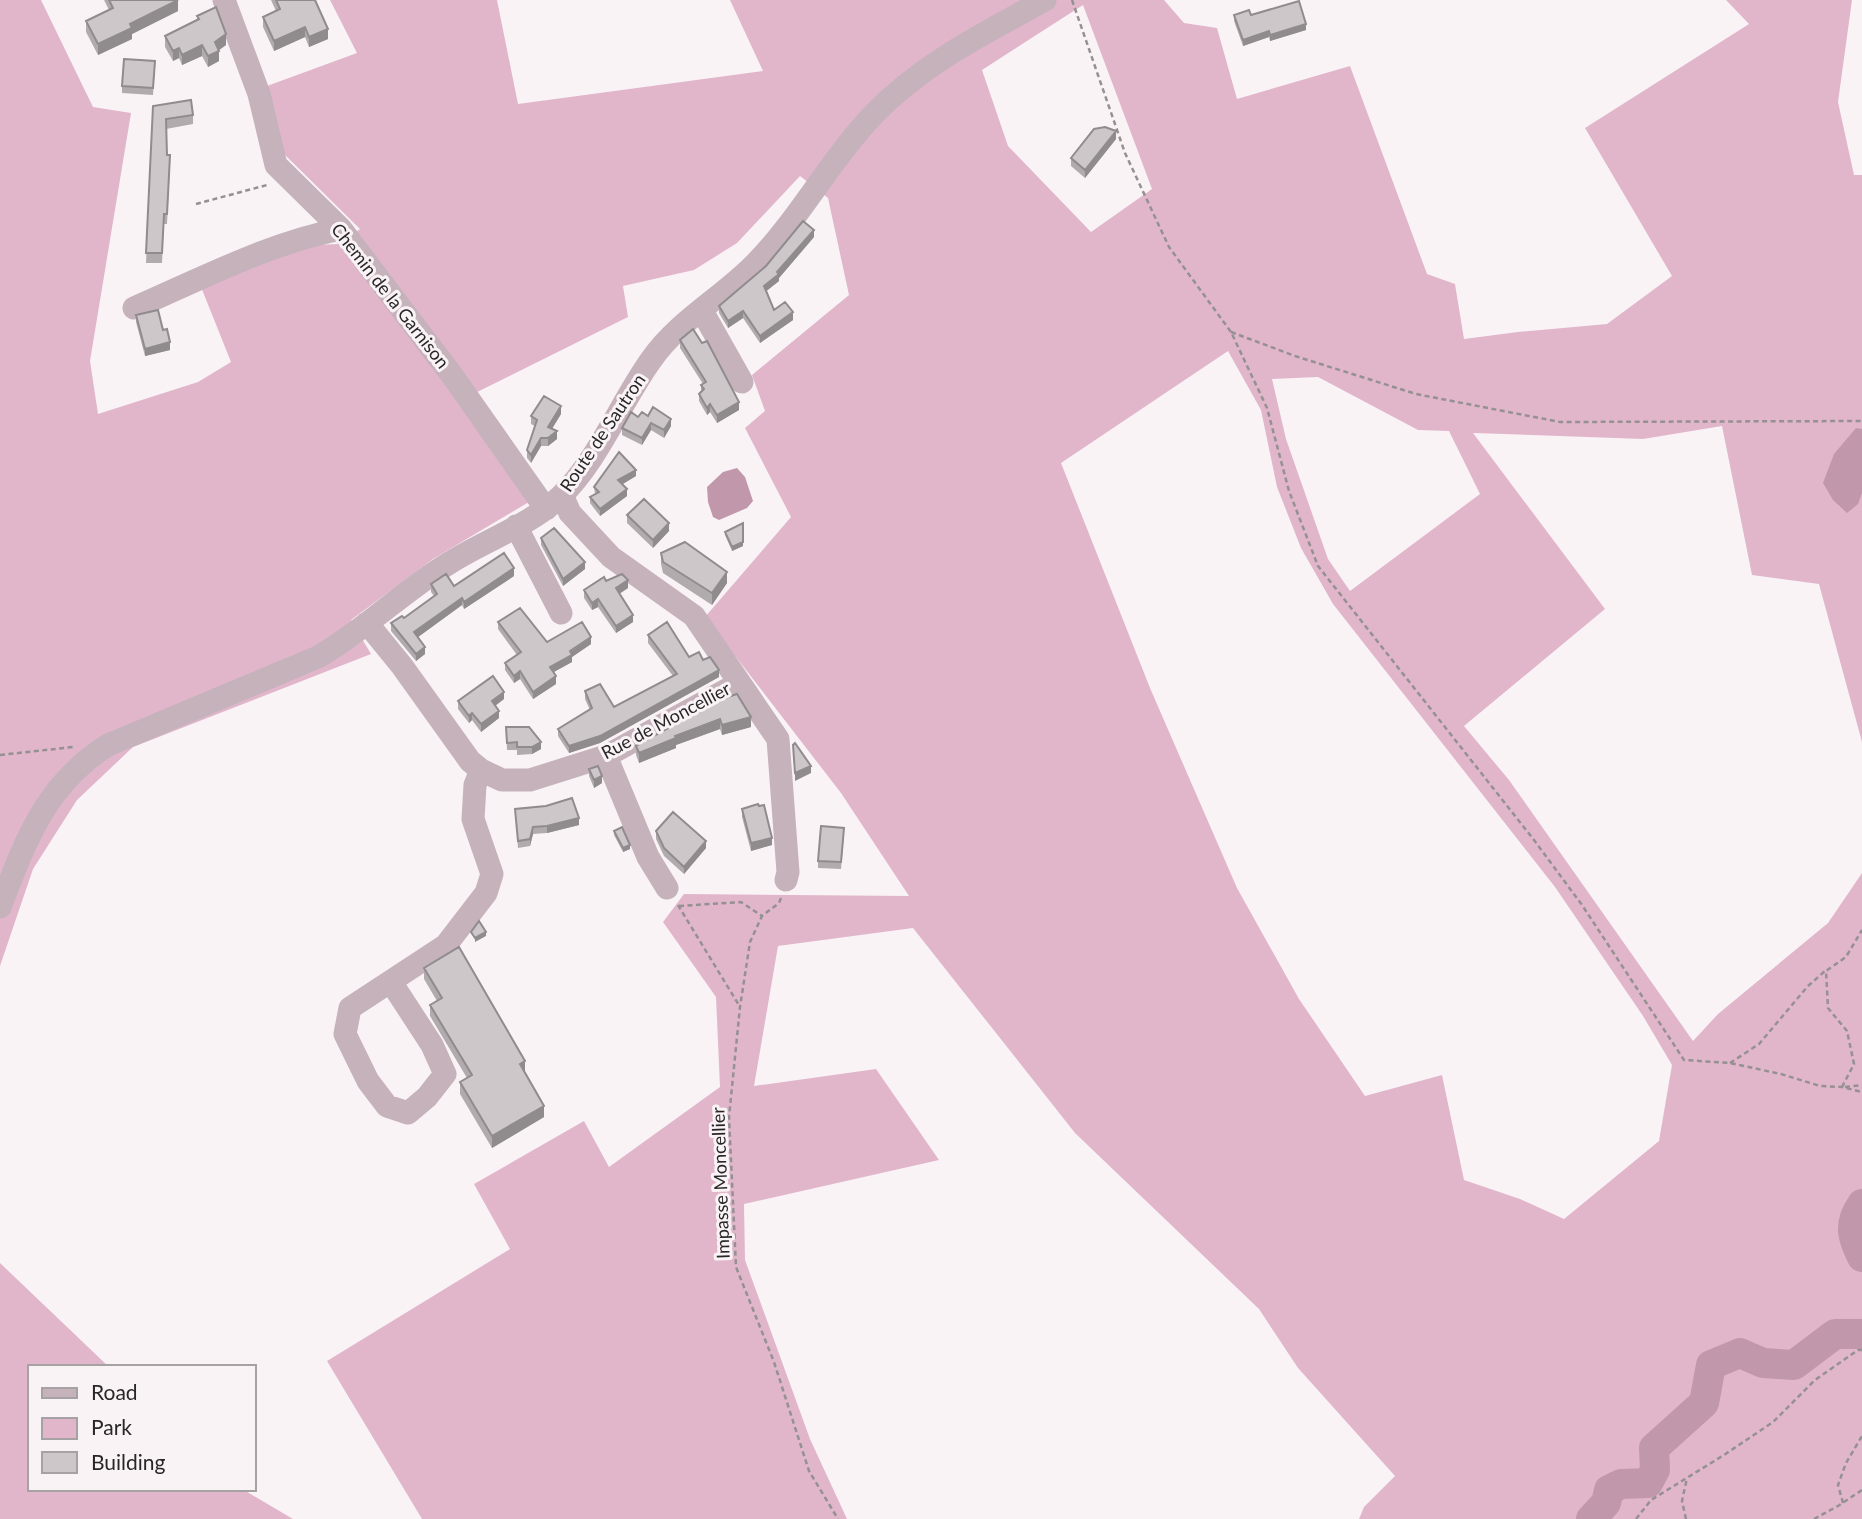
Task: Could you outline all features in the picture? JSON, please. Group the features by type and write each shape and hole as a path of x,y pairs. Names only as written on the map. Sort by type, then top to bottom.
{"street":[{"name":"Chemin de la Garnison","path":"224,0 259,94 276,165 341,229 454,378 554,502"},
{"name":"Route de Sautron","path":"0,906 32,830 58,788 85,760 108,745 318,657 344,642 410,589 451,562 554,502 580,473 652,359 674,333 757,262 873,115 903,86 962,46 1045,0"},
{"path":"134,309 236,263 317,233 341,229"},
{"path":"702,311 742,382"},
{"name":"Rue de Moncellier","path":"491,775 530,780 606,755 739,682 694,616 611,557 570,513 554,502"},
{"path":"516,526 561,613"},
{"path":"367,623 402,666 470,761 491,775 475,785 473,819 492,874 486,893 446,945 350,1008 345,1034 368,1081 387,1105 408,1113 445,1074 432,1045 391,982"},
{"path":"739,682 778,739 788,872 786,880"},
{"path":"606,755 648,857 673,897"}],"path":[{"path":"1072,0 1125,153 1168,247 1231,332 1267,408 1289,491 1318,566 1582,905 1684,1059 1730,1063 1820,1086 1862,1085"},
{"path":"196,204 290,179"},
{"path":"1231,332 1295,356 1416,394 1560,422 1862,421"},
{"path":"0,755 108,745"},
{"name":"Impasse Moncellier","path":"786,880 779,903 762,915 750,942 740,1007 729,1118 736,1267 774,1362 809,1471 838,1519"},
{"path":"673,897 741,902 762,915"},
{"path":"673,897 740,1007"},
{"path":"1730,1063 1759,1044 1808,986 1846,957 1862,929"},
{"path":"1826,971 1828,1008 1847,1031 1854,1064 1842,1087"},
{"path":"1842,1087 1862,1092"},
{"path":"1636,1519 1651,1500 1773,1422 1815,1380 1858,1350 1862,1350"},
{"path":"1843,1503 1838,1485 1846,1463 1862,1436"},
{"path":"1686,1519 1682,1501 1687,1478"},
{"path":"1814,1519 1862,1490"}],"green space":[{"path":"0,0 41,0 93,107 131,113 90,361 98,414 198,382 231,362 201,287 312,245 339,244 360,229 282,152 267,86 357,53 330,0 497,0 518,104 763,71 730,0 1164,0 1184,23 1217,28 1237,99 1350,66 1427,274 1455,284 1464,339 1607,324 1672,276 1585,128 1749,24 1726,0 1852,0 1838,102 1854,175 1862,175 1862,742 1819,584 1752,575 1722,426 1643,439 1473,433 1605,609 1464,726 1509,780 1693,1041 1718,1014 1828,923 1862,873 1862,1519 1359,1519 1364,1507 1395,1476 1298,1368 1259,1309 1075,1133 913,928 778,946 754,1086 876,1069 939,1160 744,1204 745,1260 810,1439 847,1519 422,1519 327,1361 510,1249 474,1184 584,1121 609,1167 720,1087 716,997 663,922 684,894 909,896 841,793 705,617 791,517 745,428 765,411 752,375 849,295 828,198 800,176 737,243 694,270 623,286 628,317 459,401 529,502 433,559 351,620 371,654 133,747 77,800 33,869 0,966","holes":["1083,5 1152,189 1091,232 1008,146 982,70","1228,351 1261,410 1277,487 1301,548 1333,604 1555,887 1643,1016 1672,1065 1659,1141 1564,1219 1520,1199 1464,1180 1442,1075 1365,1096 1299,999 1237,888 1150,688 1061,463","1318,377 1418,430 1449,431 1480,494 1350,591 1328,559 1286,439 1272,379"]},
{"path":"0,1263 107,1365 28,1365 28,1491 245,1491 293,1519 0,1519"}],"shaded area":[{"path":"1856,428 1862,429 1862,493 1858,504 1847,513 1833,500 1823,483 1834,454"},
{"path":"737,468 745,477 753,501 747,508 719,520 713,517 707,487 723,472"}],"building":[{"path":"109,0 178,0 130,24 132,28 98,44 86,21 113,8"},
{"path":"276,0 315,0 328,29 309,37 305,27 274,41 263,17 280,9"},
{"path":"1299,1 1306,24 1270,35 1269,31 1243,40 1234,15 1249,10 1251,15"},
{"path":"216,7 226,34 215,42 219,51 208,56 202,45 182,55 179,48 173,51 165,36"},
{"path":"124,59 155,61 153,88 122,86"},
{"path":"191,100 193,115 166,119 167,155 170,155 162,253 146,253 153,106"},
{"path":"1105,127 1116,131 1085,170 1071,158 1094,129"},
{"path":"803,221 814,230 777,272 779,274 764,286 774,310 785,302 793,312 760,336 743,311 728,321 719,306 766,266"},
{"path":"158,310 163,330 167,329 170,342 145,349 136,315"},
{"path":"693,329 702,343 707,341 739,402 717,415 710,404 707,408 699,394 704,389 701,385 706,382 680,340"},
{"path":"544,396 561,406 548,427 557,431 548,438 541,438 531,455 527,450 537,420 531,416"},
{"path":"653,407 671,419 664,430 651,423 642,438 622,428 631,412 638,417 642,412 648,416"},
{"path":"619,452 636,470 618,480 627,489 600,509 590,497 599,492 594,487"},
{"path":"644,499 669,523 653,540 627,515"},
{"path":"743,523 743,542 732,547 725,532"},
{"path":"554,528 585,562 563,579 541,538"},
{"path":"685,542 727,572 712,593 663,562 661,553"},
{"path":"504,553 514,568 464,602 462,598 414,632 425,647 416,654 391,623 402,616 404,618 437,594 431,584 446,574 454,586"},
{"path":"622,574 628,580 616,588 633,615 616,626 598,599 592,603 584,590 604,577 606,581"},
{"path":"520,608 547,642 582,622 591,637 570,651 572,655 550,667 556,676 533,692 520,671 514,676 505,663 521,652 498,622"},
{"path":"667,622 689,657 699,652 703,660 710,657 719,670 600,736 569,746 558,729 592,708 585,691 600,684 614,707 677,674 648,635"},
{"path":"493,676 504,692 492,701 499,711 481,724 472,713 469,716 458,701"},
{"path":"737,694 751,717 722,725 720,719 639,753 636,746 719,700"},
{"path":"506,727 529,727 541,742 532,747 517,747 517,742 507,743"},
{"path":"795,743 811,766 795,773 793,745"},
{"path":"598,766 602,776 594,780 589,769"},
{"path":"572,798 579,818 533,827 530,839 518,841 515,809 546,806"},
{"path":"764,805 772,838 751,843 742,809"},
{"path":"673,812 706,841 684,867 664,848 656,831"},
{"path":"821,826 844,828 841,862 818,861"},
{"path":"622,827 630,845 623,848 614,831"},
{"path":"479,921 486,932 475,938 471,932"},
{"path":"459,947 525,1061 520,1064 544,1106 492,1136 460,1082 472,1075 430,1005 442,998 424,968"}],"waterway":[{"path":"1862,1204 1853,1224 1856,1243 1862,1257"},
{"path":"1591,1519 1606,1503 1609,1490 1621,1484 1648,1483 1655,1470 1654,1448 1704,1403 1711,1365 1740,1353 1763,1363 1794,1365 1835,1334 1862,1334"}]}
